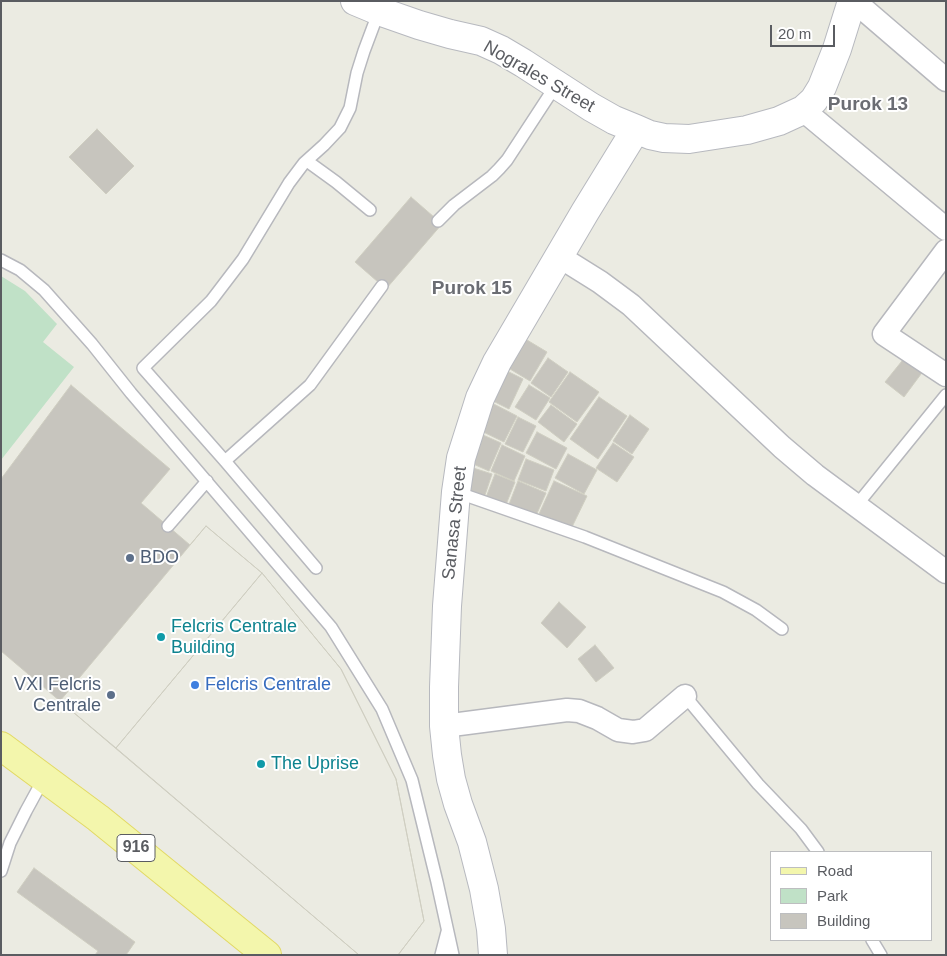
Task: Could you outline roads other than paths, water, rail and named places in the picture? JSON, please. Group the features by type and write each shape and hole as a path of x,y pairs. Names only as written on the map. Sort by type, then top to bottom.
{"main road":[{"name":"916","path":"1,746 98,818 267,955"}],"street":[{"path":"946,80 853,1 822,87 814,100 804,110 946,229"},
{"name":"Nograles Street","path":"367,6 450,34 480,41 501,50 614,120 650,135 678,139 748,130 779,122 804,110"},
{"name":"Sanasa Street","path":"493,955 491,929 484,889 472,842 451,780 444,726 446,606 456,492 461,458 480,398 497,362 590,203 636,129"},
{"path":"946,251 884,334 946,375"},
{"path":"560,257 600,282 631,305 782,447 815,475 946,572"},
{"path":"444,726 567,710 578,711 597,718 618,730 634,732 645,730 685,696"}],"lane":[{"path":"316,568 143,368 211,301 243,259 289,183 307,161 340,128 350,108 357,73 364,51 367,6"},
{"path":"438,221 469,192 492,176 507,160 556,85"},
{"path":"307,161 370,210"},
{"path":"1,260 20,270 44,290 92,344 131,393 331,627 382,709 412,780 453,955"},
{"path":"225,461 310,385 382,286"},
{"path":"856,506 946,395"},
{"path":"168,526 207,481"},
{"path":"456,492 585,537 723,592 756,610 782,629"},
{"path":"685,696 758,784 801,829 817,851"},
{"path":"1,871 10,843 44,778"},
{"path":"441,955 448,928"},
{"path":"873,941 881,955"}],"place":[{"name":"BDO","path":"130,558"},
{"name":"Felcris Centrale Building","path":"161,637"},
{"name":"Felcris Centrale","path":"195,685"},
{"name":"VXI Felcris Centrale","path":"111,695"},
{"name":"The Uprise","path":"261,764"}],"district":[{"name":"Purok 13","path":"868,105"},
{"name":"Purok 15","path":"472,289"}]}
